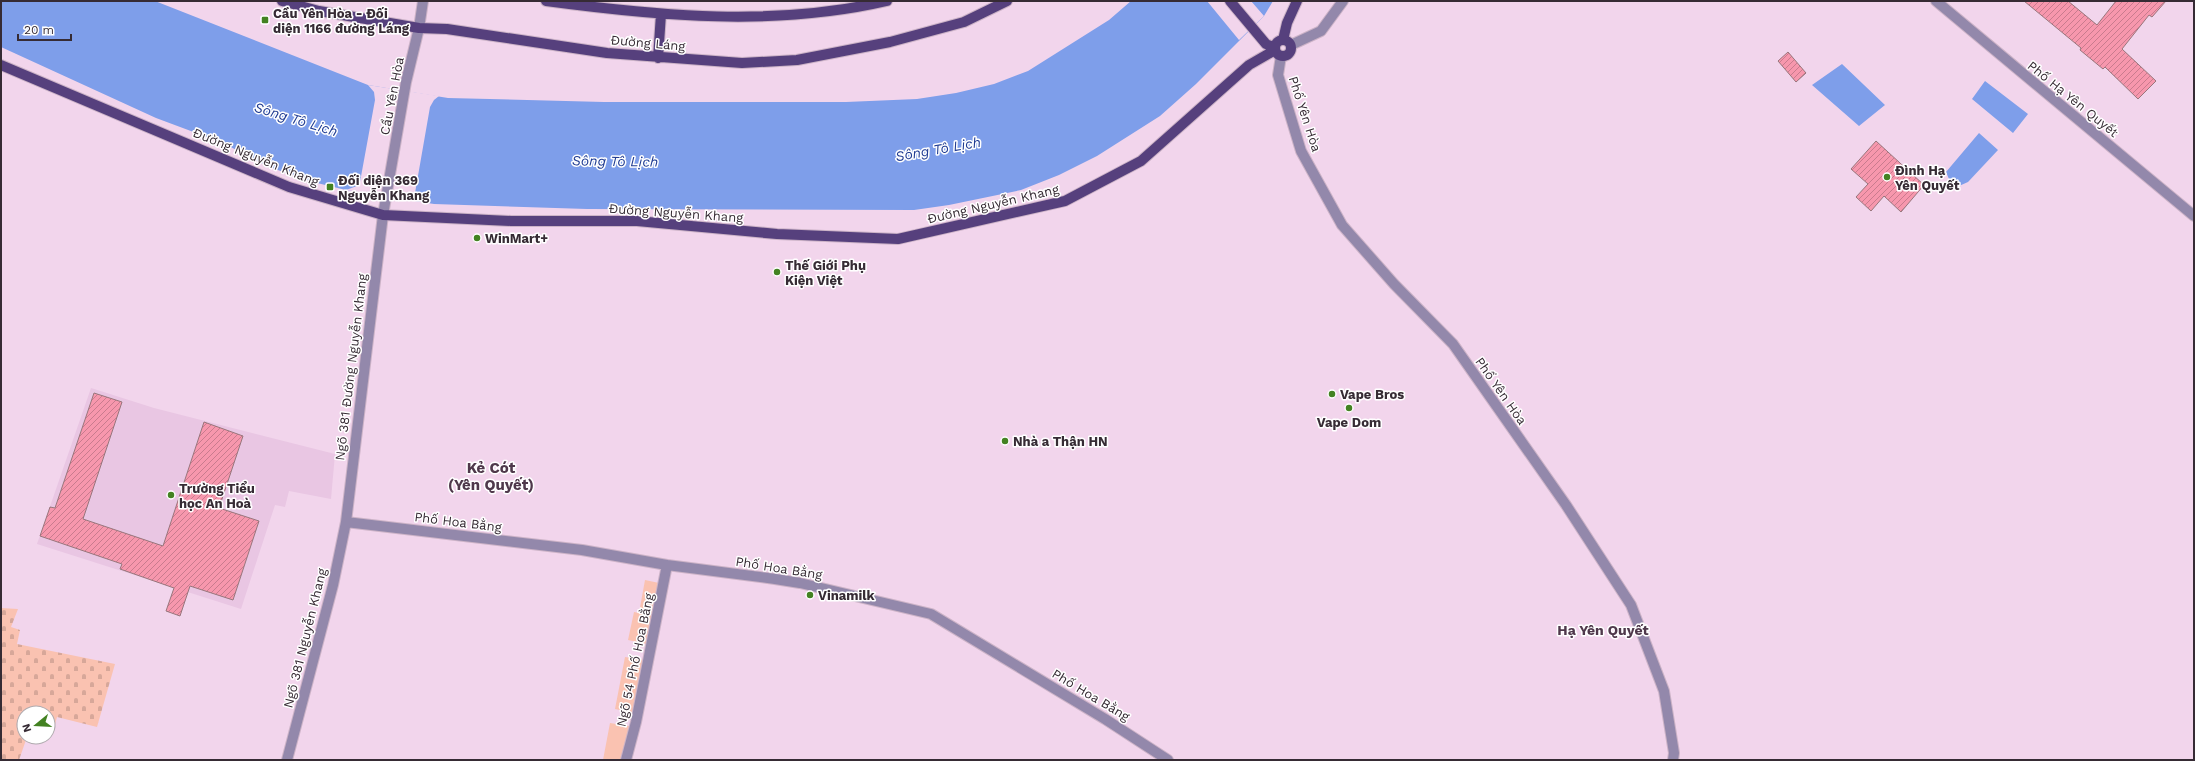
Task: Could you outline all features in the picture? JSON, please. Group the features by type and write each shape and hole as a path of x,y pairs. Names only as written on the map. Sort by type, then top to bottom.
{"main road":[{"name":"Đường Láng","path":"282,1 319,11 419,28 447,29 556,47 658,58 742,63 797,60 929,33 964,22 1007,1"},
{"path":"546,1 661,14 741,17 782,16 833,11 887,1"},
{"path":"1230,1 1266,44 1277,51 1289,55 1287,43 1287,23 1297,1"},
{"path":"658,58 661,14"},
{"path":"1277,51 1277,42 1287,43"},
{"name":"Đường Nguyễn Khang","path":"1,66 289,187 383,215 511,221 637,221 777,234 898,239 1065,201 1141,161 1249,65 1277,51"}],"street":[{"name":"Cầu Yên Hòa","path":"383,215 423,1"},
{"path":"1287,43 1321,31 1343,1"},
{"name":"Phố Hạ Yên Quyết","path":"1936,1 2194,216"},
{"name":"Phố Yên Hòa","path":"1277,51 1278,75 1301,150 1342,225 1394,284 1453,344 1558,494 1631,605 1664,691 1674,760"},
{"name":"Ngõ 381 Đường Nguyễn Khang","path":"346,522 383,215"},
{"name":"Phố Hoa Bằng","path":"346,522 582,550 667,565 800,583 931,614 1105,719 1168,760"},
{"name":"Ngõ 381 Nguyễn Khang","path":"287,760 333,585 346,522"},
{"name":"Ngõ 54 Phố Hoa Bằng","path":"626,760 660,609 667,565"}],"shaded area":[{"name":"Trường Tiểu học An Hoà","path":"91,388 154,408 335,454 331,499 289,491 285,507 275,505 241,609 37,544"}],"green space":[{"path":"645,580 659,583 646,644 628,640 634,612 639,613"},
{"path":"1,608 18,609 11,627 20,630 17,644 115,664 97,727 57,717 56,721 56,705 16,705 16,745 24,745 19,760 1,760"},
{"path":"625,657 644,660 634,713 615,709"},
{"path":"610,723 629,726 623,760 603,760"}],"water":[{"name":"Sông Tô Lịch","path":"1,1 155,1 368,85 448,98 604,102 846,102 917,99 956,93 994,84 1028,71 1109,20 1131,1 1273,1 1264,16 1196,84 1160,116 1097,156 1059,175 1021,190 949,205 914,210 587,209 434,204 346,190 313,182 269,167 223,143 156,118 1,47"},
{"path":"1842,64 1885,105 1859,126 1812,85"},
{"path":"1985,81 2028,114 2013,133 1972,99"},
{"path":"1979,133 1998,150 1968,182 1959,186 1949,179 1946,172"}],"pier":[{"path":"1207,1 1251,1 1264,16 1239,40"},
{"path":"368,85 439,96 434,100 430,107 415,193 422,202 346,190 357,186 360,182 375,100 374,92"}],"building":[{"path":"2024,1 2068,1 2097,25 2116,1 2166,1 2152,17 2149,15 2122,49 2156,81 2138,99 2105,67 2103,69 2080,50 2081,48"},
{"path":"1788,52 1806,73 1796,82 1778,61"},
{"name":"Đình Hạ Yên Quyết","path":"1876,141 1924,185 1901,212 1884,196 1871,211 1856,197 1868,184 1851,169"},
{"path":"94,393 122,402 83,519 163,546 204,422 243,436 219,508 259,521 233,600 190,586 180,616 166,611 174,588 120,569 122,564 40,536 50,507 55,508"}],"place":[{"name":"Cầu Yên Hòa - Đối diện 1166 đường Láng","path":"265,20"},
{"name":"Đình Hạ Yên Quyết","path":"1887,177"},
{"name":"Đối diện 369 Nguyễn Khang","path":"330,187"},
{"name":"WinMart+","path":"477,238"},
{"name":"Thế Giới Phụ Kiện Việt","path":"777,272"},
{"name":"Vape Bros","path":"1332,394"},
{"name":"Vape Dom","path":"1349,408"},
{"name":"Nhà a Thận HN","path":"1005,441"},
{"name":"Trường Tiểu học An Hoà","path":"171,495"},
{"name":"Vinamilk","path":"810,595"}],"district":[{"name":"Kẻ Cót (Yên Quyết)","path":"491,476"},
{"name":"Hạ Yên Quyết","path":"1603,630"}]}
